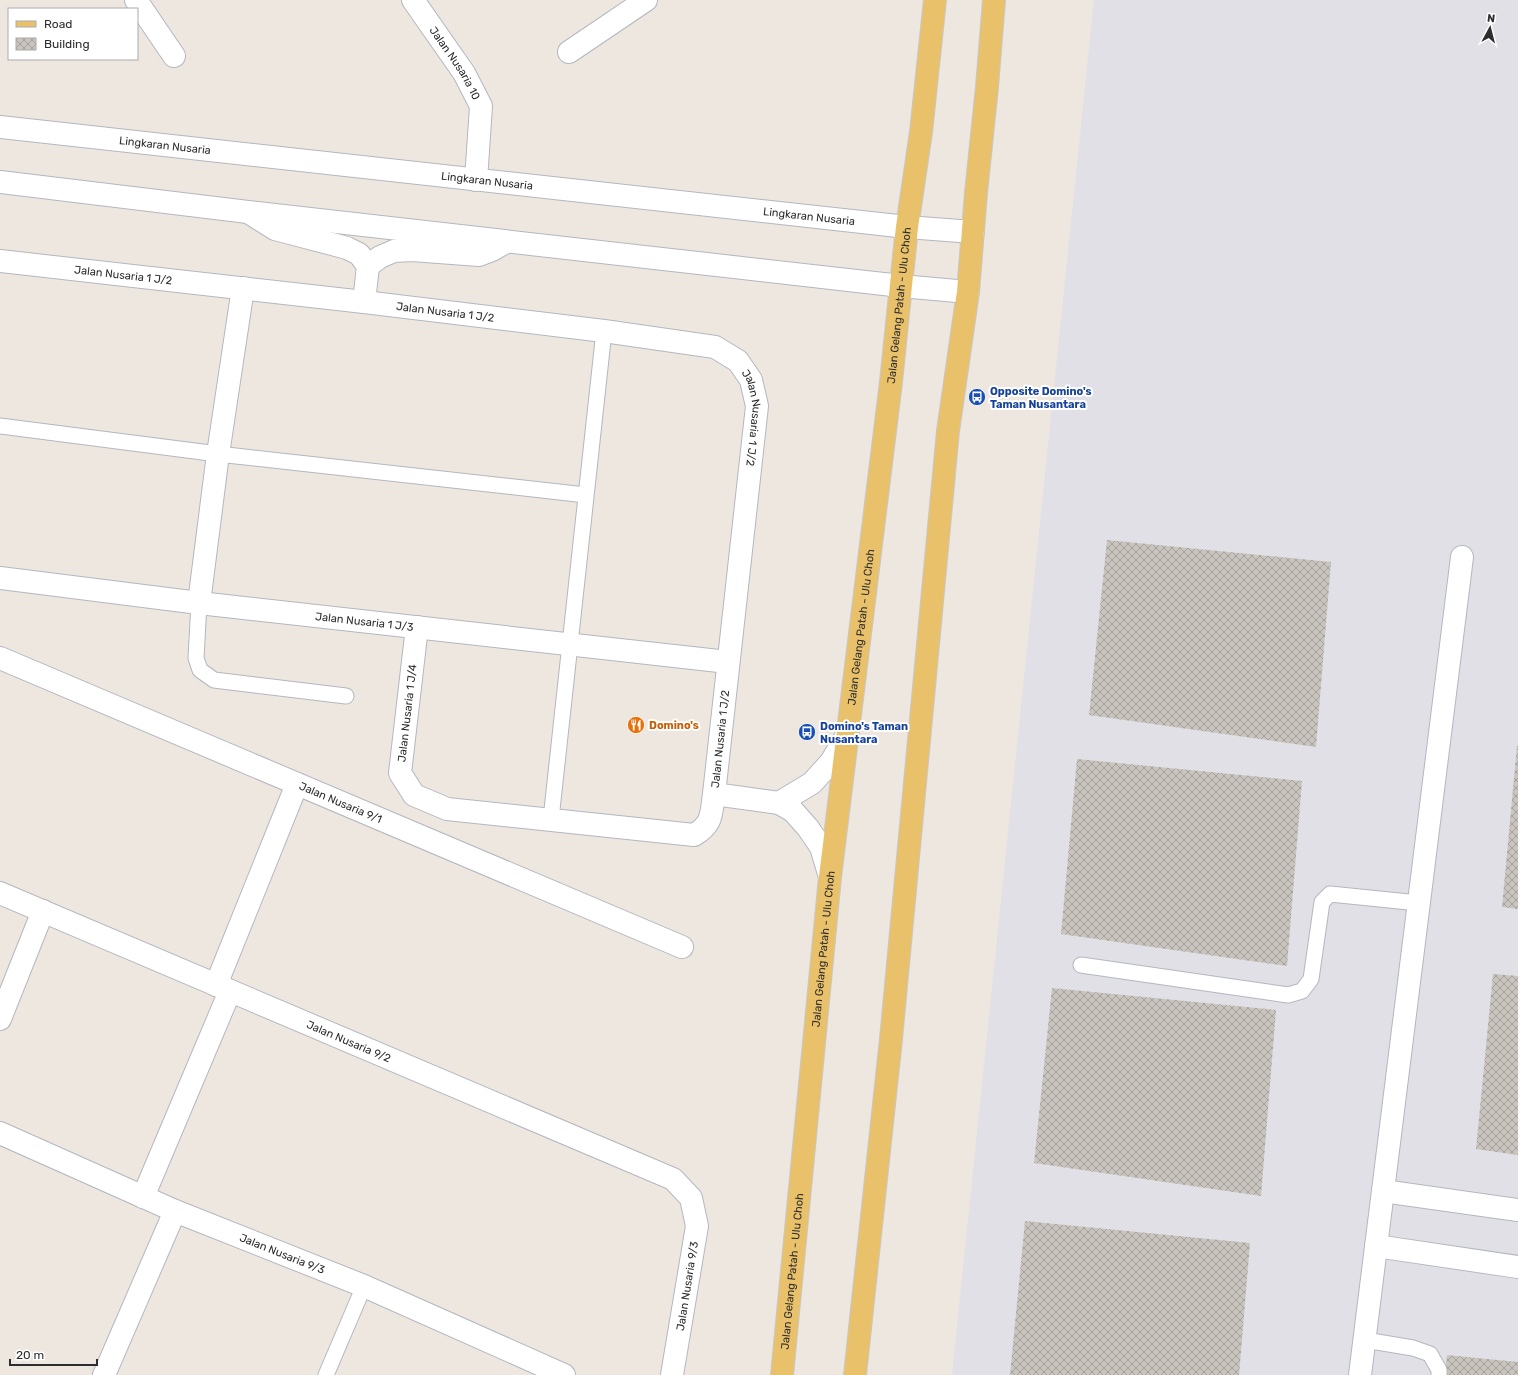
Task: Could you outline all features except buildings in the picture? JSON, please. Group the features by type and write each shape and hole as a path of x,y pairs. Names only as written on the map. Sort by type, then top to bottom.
{"main road":[{"name":"Jalan Gelang Patah - Ulu Choh","path":"782,1375 830,877 890,390 907,228 921,132 935,0"},
{"path":"855,1375 892,1039 948,431 968,292 994,0"}],"street":[{"path":"136,0 174,56"},
{"name":"Jalan Nusaria 10","path":"413,0 464,73 481,106 476,180"},
{"path":"569,52 646,0"},
{"name":"Lingkaran Nusaria","path":"0,127 907,228 974,232"},
{"path":"0,182 506,242 901,286 968,292"},
{"path":"248,212 275,229 347,248 359,254 368,266 364,302"},
{"path":"368,266 380,257 394,252 412,250 479,255 506,242"},
{"name":"Jalan Nusaria 1 J/2","path":"0,261 604,331 715,347 738,362 751,380 757,406 710,820 703,829 694,834 447,809 414,795"},
{"path":"199,604 218,454 243,288"},
{"path":"1360,1375 1462,557"},
{"name":"Jalan Nusaria 1 J/3","path":"0,578 199,604 417,627 571,646 728,662"},
{"name":"Jalan Nusaria 1 J/4","path":"414,795 400,773 417,627"},
{"name":"Jalan Nusaria 9/1","path":"0,658 682,947"},
{"path":"779,803 812,783 831,762 848,733"},
{"path":"143,1196 223,988 297,784"},
{"path":"714,794 779,803 793,811 813,834 821,847 830,877"},
{"name":"Jalan Nusaria 9/2","path":"0,893 673,1179 691,1198"},
{"path":"0,1019 43,911"},
{"name":"Jalan Nusaria 9/3","path":"0,1133 175,1211 364,1286 564,1375"},
{"path":"1383,1191 1518,1210"},
{"name":"Jalan Nusaria 9/3","path":"672,1375 697,1226 691,1198"},
{"path":"104,1375 175,1211"},
{"path":"1376,1246 1518,1268"}],"lane":[{"path":"551,819 571,646 604,331"},
{"path":"0,426 218,454 586,495"},
{"path":"199,604 196,658 200,670 214,680 346,696"},
{"path":"1081,965 1288,995 1302,991 1311,979 1322,902 1330,894 1419,903"},
{"path":"326,1375 364,1286"},
{"path":"1365,1340 1413,1348 1430,1354 1440,1370 1439,1375"}],"shaded area":[{"path":"1094,0 1518,0 1518,1375 952,1375"}],"place":[{"name":"Opposite Domino's Taman Nusantara","path":"977,397"},
{"name":"Domino's","path":"636,725"},
{"name":"Domino's Taman Nusantara","path":"807,732"}]}
